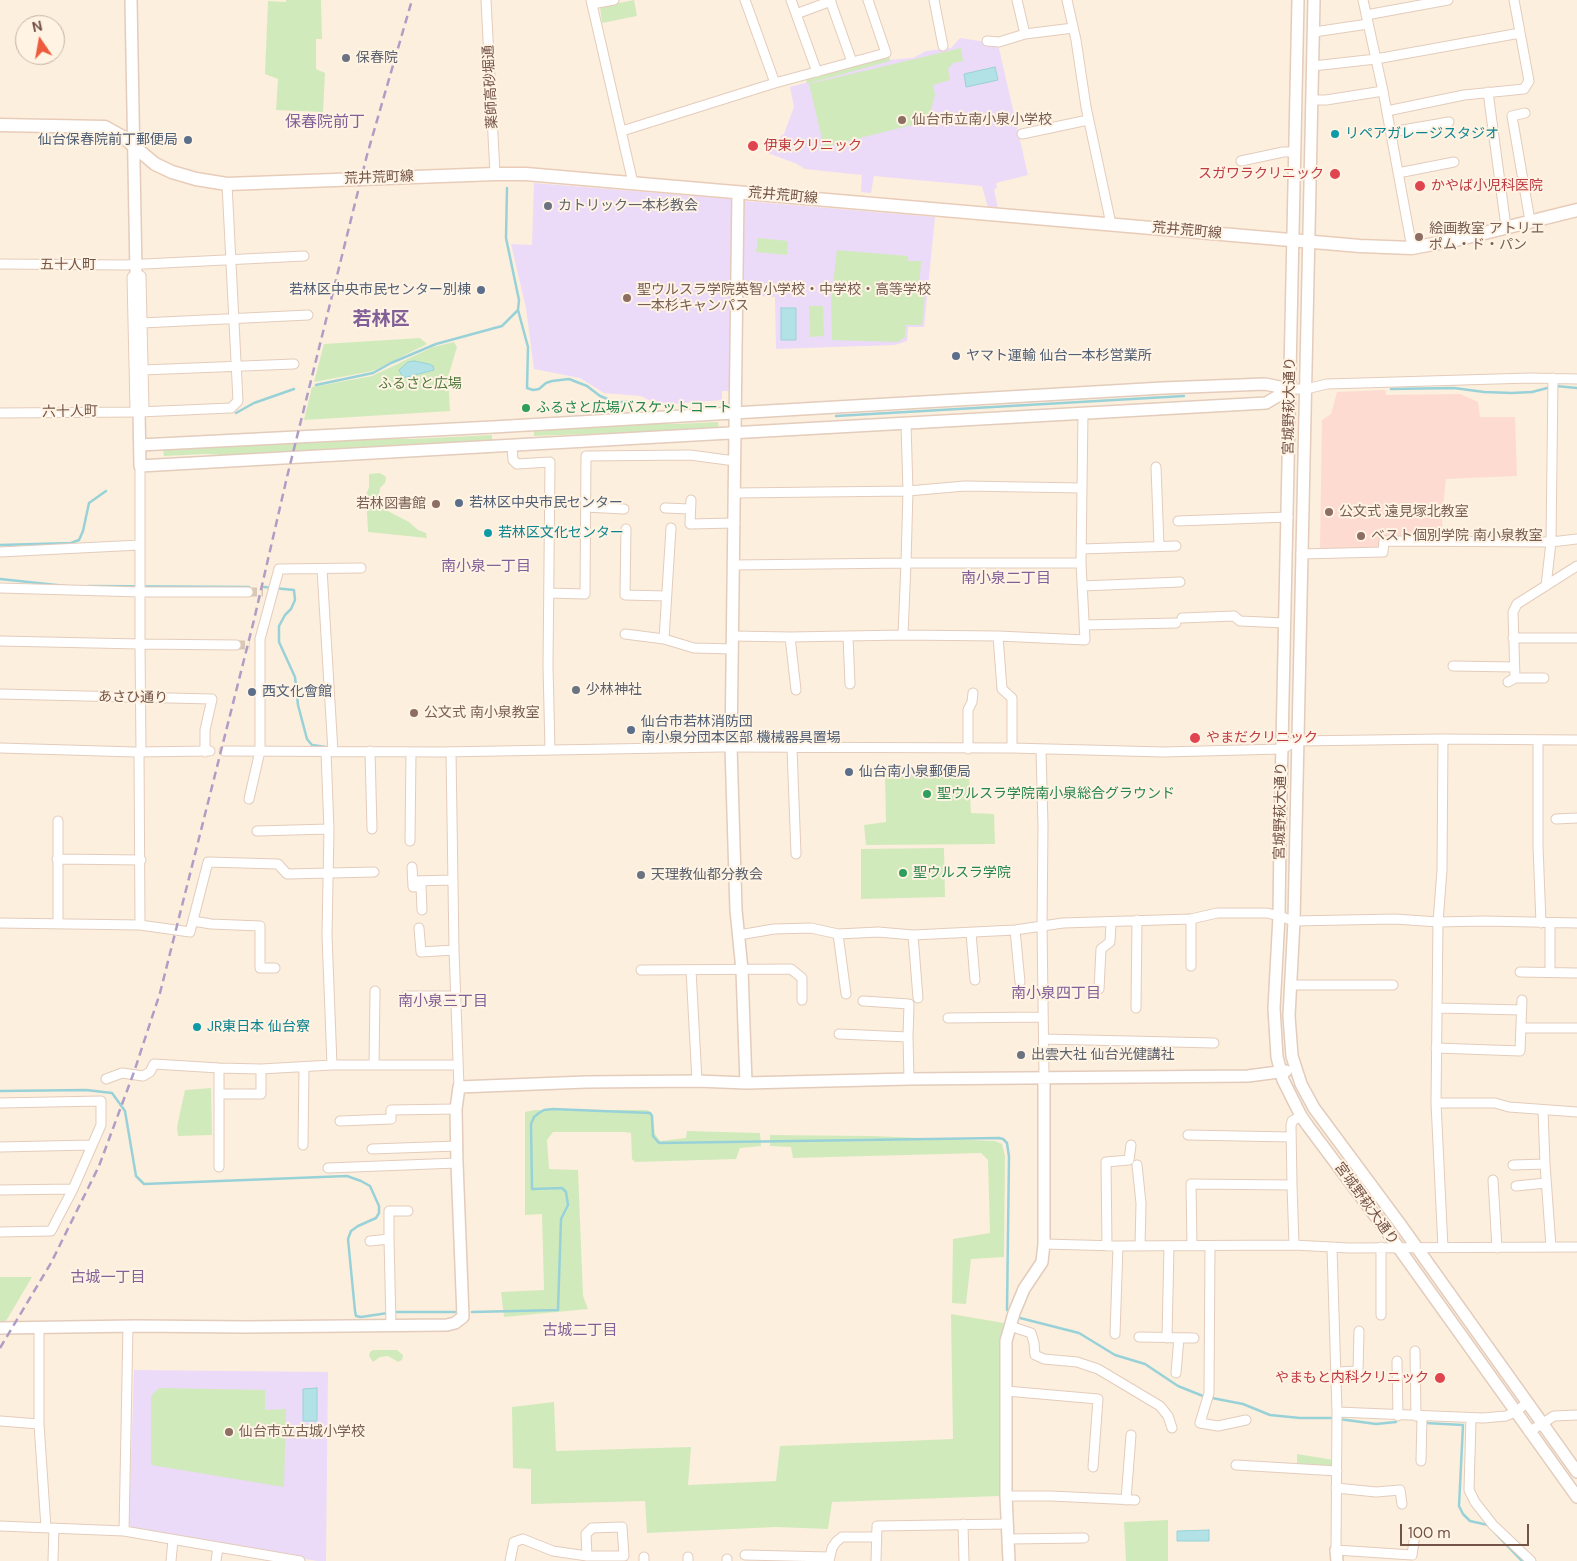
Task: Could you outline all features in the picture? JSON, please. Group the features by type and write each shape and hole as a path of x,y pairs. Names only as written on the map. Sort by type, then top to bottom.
{"main road":[{"name":"荒井荒町線","path":"0,125 100,126 110,128 155,164 196,180 227,184 526,174 1309,242 1412,248 1460,239 1577,210"}],"street":[{"path":"131,0 136,269 132,278 135,409 139,412 140,445 140,925"},
{"name":"薬師高砂堀通","path":"486,0 495,174"},
{"path":"614,0 592,2 633,183"},
{"path":"745,0 775,83"},
{"path":"791,0 817,72"},
{"path":"622,132 775,83 886,53 868,0"},
{"path":"934,0 943,46"},
{"path":"1017,0 1025,34"},
{"path":"1066,0 1088,120 1111,224"},
{"name":"宮城野萩大通り","path":"1298,0 1279,916 1274,1023 1275,1046 1280,1072 1300,1116 1398,1248 1577,1497"},
{"name":"宮城野萩大通り","path":"1314,0 1294,922 1290,985 1292,1056 1301,1084 1314,1108 1577,1472"},
{"path":"1363,0 1387,111 1412,248"},
{"path":"1314,32 1448,0"},
{"path":"1387,111 1488,92 1524,89 1529,81 1514,0"},
{"path":"796,14 830,1 852,62"},
{"path":"987,41 999,42 1025,34 1072,28"},
{"path":"1313,66 1376,59 1520,33"},
{"path":"1312,100 1335,99 1383,91"},
{"path":"1488,92 1506,227"},
{"path":"1525,113 1512,116 1530,221"},
{"path":"1022,134 1088,120"},
{"path":"1391,132 1450,122"},
{"path":"1241,161 1284,152 1295,152"},
{"path":"1398,173 1454,162"},
{"name":"六十人町","path":"0,413 139,412 232,408 238,401 227,184"},
{"path":"738,192 734,636 731,747 736,910 742,970 746,1083"},
{"name":"五十人町","path":"0,264 136,269 230,260 304,256"},
{"path":"136,269 141,276 144,409 139,412"},
{"path":"142,323 308,315"},
{"path":"143,370 294,364"},
{"path":"140,445 1265,384 1290,389 1306,389 1327,384 1553,384 1577,379"},
{"path":"1546,586 1551,542 1553,384"},
{"path":"140,466 1266,403 1290,389"},
{"path":"734,636 790,637 904,634 1085,640 1081,563 1083,413"},
{"path":"904,634 908,491 906,424"},
{"path":"511,426 513,460 517,464 550,462 548,666 550,750"},
{"path":"628,440 629,455"},
{"path":"549,594 585,594 586,456 690,455 735,461"},
{"path":"1156,467 1159,546"},
{"path":"735,493 908,491 965,486 1082,488"},
{"path":"666,508 691,504 690,524 735,523"},
{"path":"586,507 624,510"},
{"path":"1178,521 1288,517"},
{"path":"664,639 671,528"},
{"path":"626,529 625,595 666,596"},
{"path":"1301,554 1383,552 1384,541 1551,542 1577,539"},
{"path":"0,552 140,545"},
{"path":"1081,550 1176,546"},
{"path":"734,565 1081,563"},
{"path":"1544,678 1511,680 1514,667 1513,612 1517,604 1577,566"},
{"path":"249,799 260,751 254,646 270,590 279,569 362,568"},
{"path":"322,569 330,752 327,935 332,1065"},
{"path":"1082,586 1180,582"},
{"path":"0,588 141,588 248,592"},
{"path":"1084,624 1234,616 1240,621 1285,623"},
{"path":"625,634 664,639 694,648 733,649"},
{"path":"848,636 850,684"},
{"path":"998,636 1002,689 1012,698 1012,748"},
{"path":"790,637 796,690"},
{"path":"1513,638 1577,638"},
{"path":"0,641 236,645"},
{"path":"1453,666 1514,667"},
{"path":"968,749 968,710 972,702 973,693"},
{"name":"あさひ通り","path":"0,694 212,699 205,730 208,751 140,752"},
{"path":"1443,739 1442,870 1438,922 1436,1048 1436,1103 1443,1248"},
{"path":"1538,740 1538,846 1550,972"},
{"path":"224,751 451,752 731,747 1012,748 1163,752 1282,749 1297,741 1577,740"},
{"path":"0,748 140,752"},
{"path":"792,748 796,854"},
{"path":"1009,1561 1006,1496 1006,1342 1024,1288 1042,1262 1044,1244 1042,925 1044,826 1041,750"},
{"path":"370,751 372,829"},
{"path":"410,842 411,752"},
{"path":"0,1328 447,1325 455,1323 462,1317 456,1146 456,1109 459,1087 452,880 451,752"},
{"path":"1556,819 1577,818"},
{"path":"58,821 58,924"},
{"path":"257,831 329,829"},
{"path":"57,859 140,860"},
{"path":"0,923 140,925 190,932 208,862 278,864 287,874 374,872"},
{"path":"412,867 413,887 421,886 422,910"},
{"path":"412,881 452,880"},
{"path":"739,934 774,929 811,928 838,934 878,932 913,936 1015,930 1042,925 1137,920 1191,920 1217,913 1268,913 1294,922 1395,919 1438,922 1577,923"},
{"path":"1136,1008 1137,920"},
{"path":"1191,920 1191,966"},
{"path":"193,921 211,924 260,926 260,968 275,968"},
{"path":"1099,989 1102,949 1110,942 1111,922"},
{"path":"419,928 421,952 454,950"},
{"path":"1015,930 1020,982"},
{"path":"971,933 975,980"},
{"path":"838,934 846,994"},
{"path":"913,936 918,998"},
{"path":"641,970 791,969 802,978 802,1000"},
{"path":"691,970 698,1082"},
{"path":"1520,972 1576,973"},
{"path":"1290,985 1393,985"},
{"path":"374,1066 375,991"},
{"path":"406,996 455,996"},
{"path":"863,1001 909,1004 909,1079"},
{"path":"1436,1048 1520,1052 1522,1028 1521,1005 1438,1008"},
{"path":"948,1018 1043,1017"},
{"path":"1522,1028 1577,1028"},
{"path":"839,1034 908,1037"},
{"path":"1044,1039 1214,1043"},
{"path":"106,1079 122,1074 143,1076 150,1072 154,1064 261,1069 332,1065 457,1065"},
{"path":"303,1145 304,1067"},
{"path":"219,1167 220,1068"},
{"path":"219,1094 261,1094 261,1069"},
{"path":"459,1087 586,1082 746,1083 1044,1077 1248,1076 1296,1070"},
{"path":"0,1103 101,1101 101,1125 73,1189 51,1231 0,1232"},
{"path":"1436,1103 1495,1102 1509,1107 1577,1112"},
{"path":"340,1121 390,1119 391,1110 456,1109"},
{"path":"1543,1110 1551,1247"},
{"path":"1294,1245 1290,1137 1292,1121 1300,1116"},
{"path":"1188,1135 1290,1137"},
{"path":"0,1147 91,1145"},
{"path":"1106,1246 1106,1162 1129,1160 1131,1145"},
{"path":"372,1149 456,1146"},
{"path":"328,1168 457,1163"},
{"path":"1513,1165 1545,1164"},
{"path":"1137,1165 1141,1203 1140,1246"},
{"path":"1493,1180 1497,1248"},
{"path":"1516,1186 1546,1183"},
{"path":"1192,1245 1191,1184 1292,1185"},
{"path":"0,1190 73,1189"},
{"path":"392,1325 389,1212 408,1211"},
{"path":"370,1241 389,1240"},
{"path":"1044,1244 1106,1246 1294,1245 1332,1248 1577,1247"},
{"path":"1114,1334 1118,1246"},
{"path":"1166,1338 1169,1246"},
{"path":"1210,1246 1209,1393 1200,1423 1218,1426 1246,1420"},
{"path":"1332,1248 1338,1412 1336,1471 1337,1556 1412,1555 1414,1541"},
{"path":"1381,1248 1381,1315"},
{"path":"124,1531 128,1326"},
{"path":"1010,1326 1031,1334 1035,1355 1077,1362 1098,1369 1160,1406 1168,1416 1172,1428"},
{"path":"39,1328 39,1424 53,1561"},
{"path":"1336,1372 1358,1371 1359,1331"},
{"path":"1139,1337 1194,1338"},
{"path":"1176,1373 1179,1338"},
{"path":"1414,1351 1421,1461"},
{"path":"1397,1361 1398,1416"},
{"path":"1006,1391 1098,1399 1093,1467"},
{"path":"1338,1412 1471,1419 1500,1417 1515,1412 1527,1403"},
{"path":"1529,1432 1554,1416 1577,1415"},
{"path":"1471,1419 1469,1490 1493,1525 1531,1561"},
{"path":"0,1421 39,1424"},
{"path":"1006,1496 1130,1500 1131,1435"},
{"path":"1236,1465 1336,1471"},
{"path":"1336,1488 1376,1492 1400,1490 1402,1504"},
{"path":"963,1524 964,1561"},
{"path":"876,1561 876,1526 1007,1524"},
{"path":"0,1526 124,1531 300,1561"},
{"path":"510,1561 514,1542 523,1539 553,1551 586,1556 624,1556 622,1527 592,1528 586,1534 586,1556"},
{"path":"744,1555 829,1559 836,1542 842,1537 875,1536"},
{"path":"1008,1538 1084,1538"},
{"path":"171,1561 173,1540"},
{"path":"216,1561 218,1547"}],"shaded area":[{"name":"仙台市立南小泉小学校","path":"960,38 998,44 1028,175 996,183 997,188 994,189 998,209 988,208 982,186 874,176 871,193 861,192 862,175 805,169 768,153 768,145 784,134 794,107 790,87 888,60 913,58 926,51 951,48"},
{"name":"聖ウルスラ学院英智小学校・中学校・高等学校 一本杉キャンパス","path":"534,183 731,199 732,391 722,391 722,400 658,405 641,396 604,393 580,378 534,369 526,308 511,244 532,245"},
{"path":"744,201 935,217 924,327 908,327 907,341 895,345 776,349 775,297 742,295"},
{"path":"1385,390 1386,395 1460,394 1478,402 1480,417 1515,417 1517,476 1446,479 1442,516 1443,538 1381,539 1381,548 1320,548 1322,420 1331,414 1337,392"},
{"name":"仙台市立古城小学校","path":"134,1370 328,1372 326,1561 132,1529 129,1524"}],"green space":[{"path":"286,0 321,0 322,39 316,39 316,69 325,73 323,112 276,110 278,79 265,74 268,1 286,2"},
{"path":"634,0 637,16 602,23 600,7"},
{"path":"961,48 963,61 953,63 948,69 950,80 933,85 935,95 928,121 824,147 809,84"},
{"path":"889,56 890,61 807,84 806,79"},
{"path":"758,238 788,241 787,255 756,252"},
{"path":"837,250 908,256 908,261 921,261 919,293 925,294 922,325 906,325 905,337 898,342 832,340 831,302"},
{"path":"809,306 823,306 824,336 810,337"},
{"path":"420,338 427,344 373,371 314,382 324,344"},
{"name":"ふるさと広場","path":"454,342 457,347 448,377 450,411 304,420 312,387 372,376 433,347"},
{"path":"718,422 719,430 652,434 613,433 534,436 534,428 635,423"},
{"path":"492,435 492,442 244,456 205,454 164,456 163,449 363,438 411,439"},
{"path":"380,473 386,477 385,483 380,488 379,495 384,509 426,533 427,538 368,532 366,495 369,487 369,474"},
{"name":"聖ウルスラ学院南小泉総合グラウンド","path":"969,773 971,813 994,814 995,844 866,845 864,825 886,822 885,774"},
{"name":"聖ウルスラ学院","path":"944,848 945,897 861,899 861,849"},
{"path":"211,1088 212,1135 178,1136 177,1127 185,1090"},
{"path":"535,1110 647,1110 652,1113 655,1134 660,1141 686,1138 687,1131 760,1133 761,1146 740,1148 736,1159 635,1162 632,1159 631,1133 553,1132 547,1140 549,1169 578,1170 583,1296 588,1309 504,1317 501,1292 544,1290 542,1214 525,1215 525,1112"},
{"path":"770,1135 872,1136 995,1141 1002,1144 1005,1156 1004,1257 971,1259 966,1304 952,1303 953,1239 990,1233 988,1160 981,1153 793,1158 791,1147 770,1146"},
{"path":"0,1277 32,1277 6,1321 0,1321"},
{"path":"951,1314 1004,1323 1000,1496 832,1502 828,1529 776,1527 647,1533 645,1501 531,1504 531,1469 513,1468 512,1407 554,1402 556,1451 691,1447 688,1485 776,1481 780,1446 953,1439"},
{"path":"373,1350 397,1350 403,1355 402,1360 398,1362 388,1356 380,1357 373,1362 369,1356"},
{"path":"159,1388 265,1390 265,1410 286,1409 284,1487 151,1465 151,1396"},
{"path":"1297,1454 1334,1460 1335,1468 1297,1467"},
{"path":"1168,1520 1168,1561 1126,1561 1124,1522"}],"water":[{"path":"995,67 998,80 966,87 964,74"},
{"path":"781,308 796,308 796,340 781,340"},
{"path":"414,361 429,364 433,366 434,370 403,378 399,370 408,362"},
{"path":"317,1388 317,1421 303,1421 303,1389"},
{"path":"1209,1530 1209,1541 1177,1541 1177,1531"}],"waterway":[{"path":"507,188 506,238 519,300 518,310 528,347 527,388 539,389 546,383 569,379 587,386 600,396 615,402 637,402"},
{"path":"316,385 373,373 391,363 436,344 502,326 518,310"},
{"path":"1556,386 1577,388"},
{"path":"1391,389 1454,388 1512,393 1532,392 1551,387"},
{"path":"236,413 254,403 294,389"},
{"path":"836,416 1184,396"},
{"path":"0,545 71,543 79,540 83,531 89,503 106,491"},
{"path":"0,579 66,586"},
{"path":"89,586 249,587"},
{"path":"264,587 294,590 295,600 279,626 279,642 295,677 298,705 307,739 312,745 326,747"},
{"path":"0,1091 86,1090 112,1093 125,1111 136,1176 144,1184 347,1176 370,1186 379,1206 379,1213 376,1218 351,1231 348,1239 355,1311 356,1316 361,1317 388,1313"},
{"path":"472,1312 558,1310 561,1219 568,1205 566,1192 562,1188 532,1189 531,1124 534,1117 539,1113 544,1110 553,1109 650,1113 652,1116 653,1136 659,1143 1003,1139 1007,1143 1009,1157 1007,1310"},
{"path":"394,1312 456,1312"},
{"path":"1020,1318 1079,1333 1115,1355 1145,1364 1178,1386 1203,1396"},
{"path":"1212,1398 1243,1404 1270,1415 1300,1418 1331,1418"},
{"path":"1339,1419 1376,1424 1396,1422"},
{"path":"1425,1423 1463,1425 1459,1506 1463,1514 1470,1521 1488,1525"},
{"path":"1495,1533 1522,1561"}],"tunnel":[{"path":"248,592 263,592"},
{"path":"236,645 250,645"}],"railway":[{"path":"0,1348 51,1263 99,1166 134,1072 160,993 254,620 287,477 367,155 412,0"}],"place":[{"name":"保春院","path":"346,58"},
{"name":"仙台市立南小泉小学校","path":"902,120"},
{"name":"リペアガレージスタジオ","path":"1335,134"},
{"name":"仙台保春院前丁郵便局","path":"188,140"},
{"name":"伊東クリニック","path":"753,146"},
{"name":"スガワラクリニック","path":"1335,174"},
{"name":"かやば小児科医院","path":"1420,186"},
{"name":"カトリック一本杉教会","path":"548,206"},
{"name":"絵画教室 アトリエ ポム・ド・パン","path":"1419,237"},
{"name":"若林区中央市民センター別棟","path":"481,290"},
{"name":"聖ウルスラ学院英智小学校・中学校・高等学校 一本杉キャンパス","path":"627,298"},
{"name":"ヤマト運輸 仙台一本杉営業所","path":"956,356"},
{"name":"ふるさと広場バスケットコート","path":"526,408"},
{"name":"若林区中央市民センター","path":"459,503"},
{"name":"若林図書館","path":"436,504"},
{"name":"公文式 遠見塚北教室","path":"1329,512"},
{"name":"若林区文化センター","path":"488,533"},
{"name":"ベスト個別学院 南小泉教室","path":"1361,536"},
{"name":"少林神社","path":"576,690"},
{"name":"西文化會館","path":"252,692"},
{"name":"公文式 南小泉教室","path":"414,713"},
{"name":"仙台市若林消防団 南小泉分団本区部 機械器具置場","path":"631,730"},
{"name":"やまだクリニック","path":"1195,738"},
{"name":"仙台南小泉郵便局","path":"849,772"},
{"name":"聖ウルスラ学院南小泉総合グラウンド","path":"927,794"},
{"name":"聖ウルスラ学院","path":"903,873"},
{"name":"天理教仙都分教会","path":"641,875"},
{"name":"JR東日本 仙台寮","path":"197,1027"},
{"name":"出雲大社 仙台光健講社","path":"1021,1055"},
{"name":"やまもと内科クリニック","path":"1440,1378"},
{"name":"仙台市立古城小学校","path":"229,1432"}],"district":[{"name":"保春院前丁","path":"325,123"},
{"name":"若林区","path":"381,320"},
{"name":"南小泉一丁目","path":"486,567"},
{"name":"南小泉二丁目","path":"1006,579"},
{"name":"南小泉四丁目","path":"1056,994"},
{"name":"南小泉三丁目","path":"443,1002"},
{"name":"古城一丁目","path":"108,1278"},
{"name":"古城二丁目","path":"580,1331"}]}
